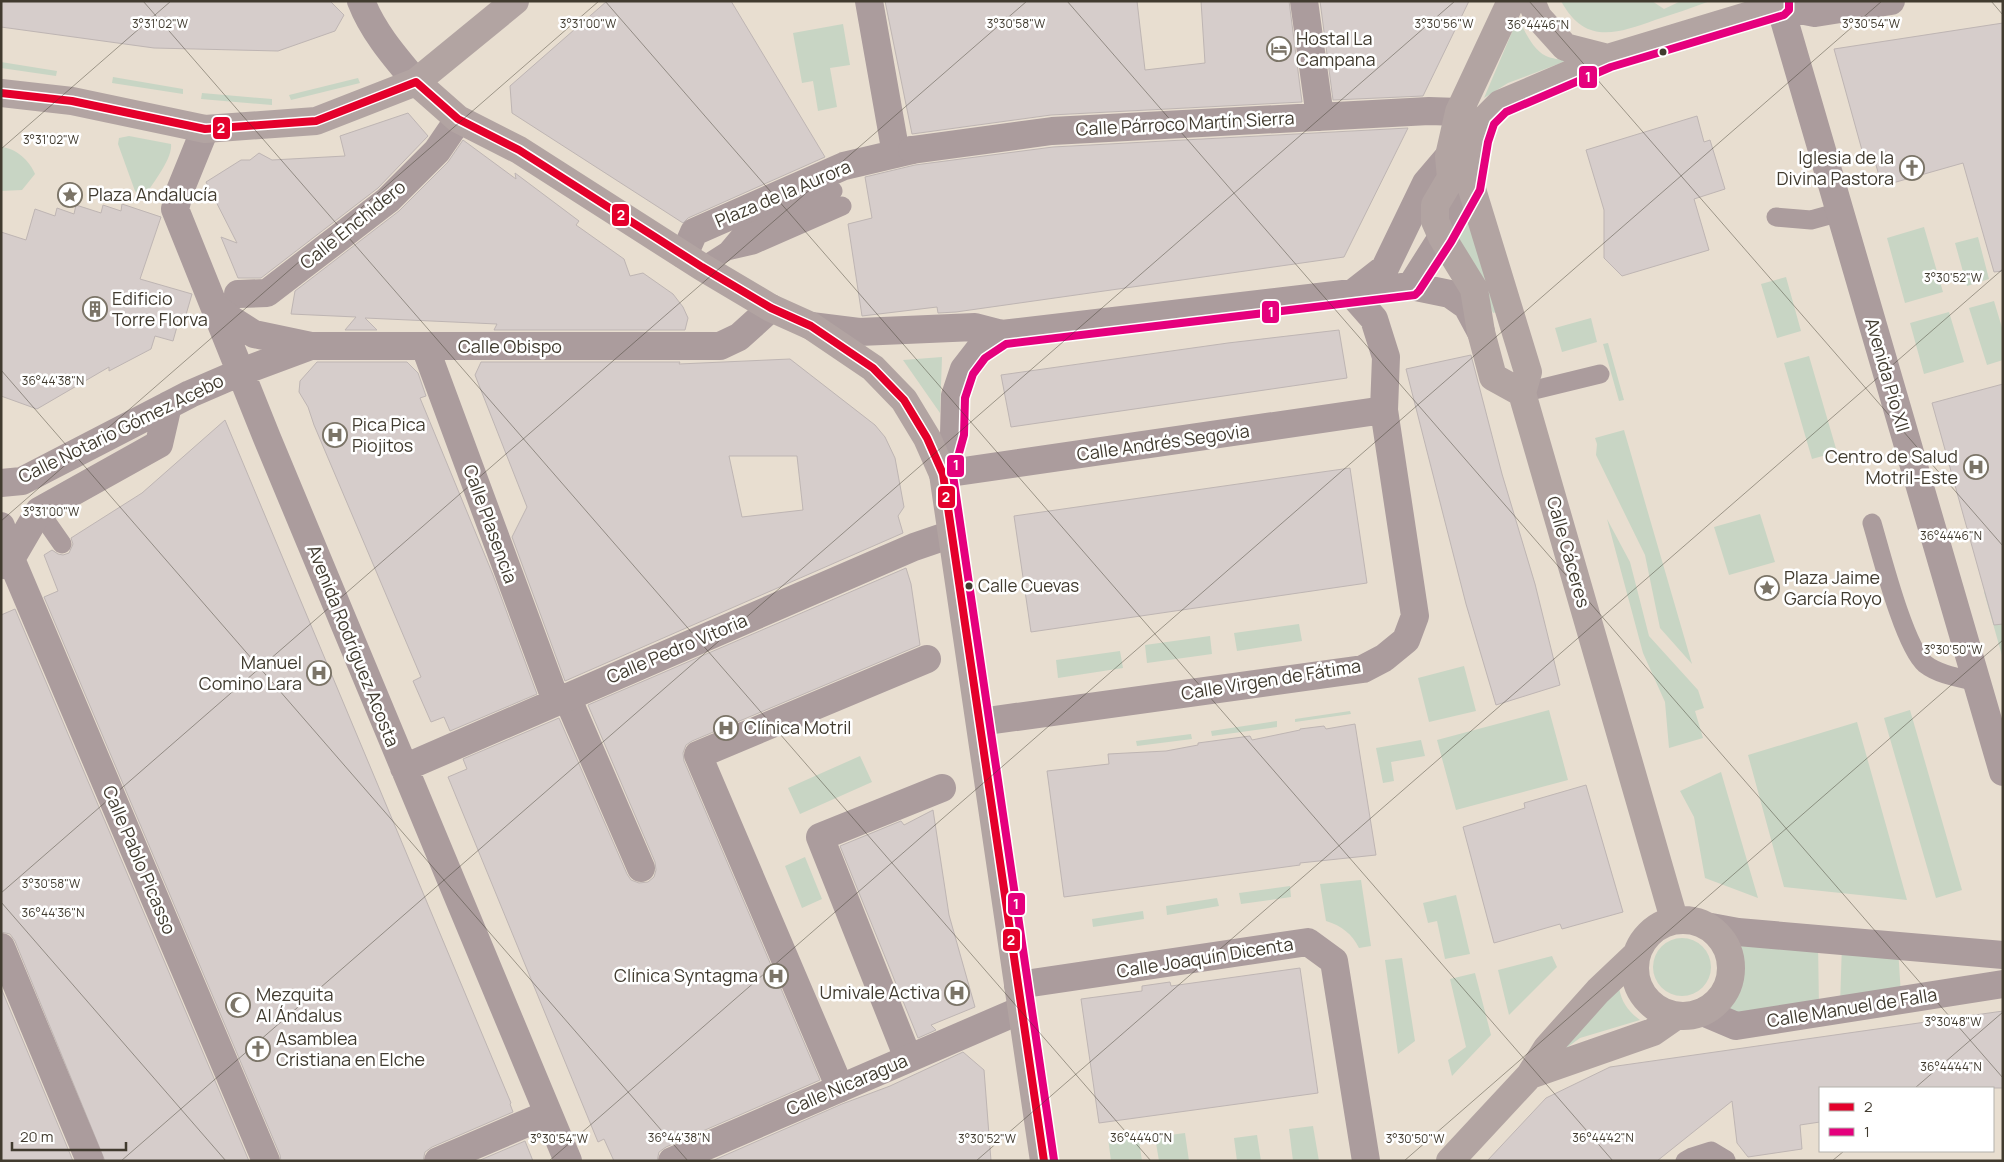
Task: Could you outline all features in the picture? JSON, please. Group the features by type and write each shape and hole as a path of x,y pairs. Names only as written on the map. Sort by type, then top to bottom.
{"main road":[{"path":"1,92 72,101 206,130 316,121 416,82 515,1"},
{"path":"1511,1 1460,112 1449,156 1451,178 1435,205 1435,222 1474,289 1482,332 1494,377 1522,393"},
{"path":"1532,1 1538,17 1565,47 1608,58"},
{"path":"1471,186 1478,140 1485,120 1500,104 1608,58 1779,4"},
{"path":"416,82 458,119 518,150 770,308 811,326 873,368 904,400 927,438 943,474 1044,1161"},
{"name":"Calle Cáceres","path":"1471,186 1528,372 1522,393 1674,919"},
{"path":"1674,919 1695,920 1711,927 1721,937 1729,950 1732,964 1730,980 1725,994 1716,1004 1690,1016 1676,1016 1660,1010 1648,1000 1639,987 1635,971 1636,955 1642,942 1651,930 1674,919"},
{"path":"1450,1161 1530,1075 1546,1048 1598,991 1636,955"},
{"path":"1530,1075 1653,1032 1676,1016"}],"street":[{"path":"869,1 904,152"},
{"path":"1304,1 1320,117"},
{"path":"1779,4 1816,13 1891,1"},
{"name":"Avenida Pío XII","path":"1779,4 2003,772"},
{"path":"359,5 387,47 416,82"},
{"name":"Calle Párroco Martín Sierra","path":"904,152 1052,131 1429,111 1460,112"},
{"name":"Calle Enchidero","path":"238,294 267,293 388,200 437,151 452,129"},
{"name":"Avenida Rodríguez Acosta","path":"206,130 179,193 175,209 404,768 568,1161"},
{"name":"Plaza de la Aurora","path":"693,261 694,232 844,166 904,152"},
{"path":"1352,294 1385,268 1426,183 1449,156"},
{"path":"1411,286 1471,186"},
{"path":"811,326 859,332 975,327 1002,334 1411,286 1450,294 1467,306 1482,332"},
{"name":"Calle Virgen de Fátima","path":"980,722 1363,669 1384,658 1406,640 1415,616 1384,410 1386,357 1374,320 1352,294"},
{"path":"213,305 254,334 311,346"},
{"name":"Calle Obispo","path":"241,372 311,346 720,346 739,337 770,308"},
{"path":"943,474 954,434 955,396 964,368 978,351 1002,334"},
{"name":"Calle Plasencia","path":"425,347 562,699 641,868"},
{"name":"Calle Notario Gómez Acebo","path":"1,483 22,481 168,405 241,372"},
{"path":"6,563 40,511 159,444 168,405"},
{"name":"Calle Andrés Segovia","path":"943,474 1384,410"},
{"path":"1,526 6,563"},
{"name":"Calle Pedro Vitoria","path":"404,768 914,547 952,534"},
{"name":"Calle Pablo Picasso","path":"6,563 266,1161"},
{"path":"840,1088 698,755 928,659"},
{"path":"908,1058 820,837 942,788"},
{"path":"1711,927 1738,932 2003,956"},
{"name":"Calle Joaquín Dicenta","path":"1020,997 1308,942 1334,962 1366,1161"},
{"path":"1,947 90,1161"},
{"name":"Calle Manuel de Falla","path":"1702,1012 1736,1026 2003,984"},
{"name":"Calle Nicaragua","path":"672,1161 908,1058 1020,997"},
{"path":"438,1161 548,1114"}],"lane":[{"path":"693,261 753,245 838,198"},
{"path":"1776,217 1811,220 1840,212"},
{"path":"1522,393 1600,374"},
{"path":"40,511 62,544"},
{"path":"1872,523 1902,622 1914,649 1925,664 1944,673 1977,682"},
{"path":"1686,1161 1711,1151 1726,1160"}],"green space":[{"path":"1561,1 1652,1 1664,9 1681,1 1710,1 1627,29 1602,32 1591,30 1580,24 1570,15"},
{"path":"1518,18 1529,39 1541,53 1548,57 1566,61 1508,83 1484,98"},
{"path":"843,24 850,65 830,68 837,107 818,111 813,81 802,83 793,33"},
{"path":"1,62 57,71 56,76 1,68"},
{"path":"113,77 183,89 183,94 112,83"},
{"path":"358,78 360,83 291,100 289,95"},
{"path":"202,93 272,99 272,105 201,99"},
{"path":"129,136 171,144 171,150 165,165 142,200 135,191 118,144 119,138"},
{"path":"1,147 17,153 33,169 35,174 22,190 1,191"},
{"path":"1470,209 1500,311 1493,313 1481,286 1452,241"},
{"path":"1924,227 1943,292 1905,303 1887,238"},
{"path":"1978,237 1989,279 1967,286 1955,243"},
{"path":"1786,277 1801,331 1777,338 1761,284"},
{"path":"1994,301 2003,331 2003,360 1987,365 1969,308"},
{"path":"1949,312 1964,362 1924,374 1910,323"},
{"path":"1591,318 1597,342 1562,352 1555,328"},
{"path":"1608,343 1624,400 1619,401 1603,344"},
{"path":"1809,356 1837,452 1812,459 1784,363"},
{"path":"942,357 940,413 903,360"},
{"path":"1624,430 1692,664 1660,628 1645,555 1596,455 1597,444 1595,438"},
{"path":"1760,514 1775,562 1729,575 1714,527"},
{"path":"1607,519 1630,562 1649,636 1698,690 1704,708 1695,711 1703,738 1669,748 1665,702 1643,653"},
{"path":"2003,587 2003,659 1984,592"},
{"path":"1299,624 1302,641 1237,651 1234,633"},
{"path":"1210,636 1212,654 1147,663 1145,645"},
{"path":"1120,651 1123,668 1058,678 1056,660"},
{"path":"1464,666 1476,711 1429,722 1418,678"},
{"path":"1549,710 1568,780 1456,810 1437,740"},
{"path":"1910,710 1962,890 1936,898 1884,718"},
{"path":"1350,711 1351,714 1295,722 1295,719"},
{"path":"1277,721 1277,727 1212,736 1211,731"},
{"path":"1857,722 1907,900 1784,887 1748,755"},
{"path":"1191,734 1192,739 1137,746 1136,741"},
{"path":"1421,740 1425,756 1391,762 1394,781 1383,783 1376,748"},
{"path":"860,756 872,782 800,814 788,788"},
{"path":"1721,772 1758,898 1705,878 1694,817 1680,791"},
{"path":"805,857 822,899 802,908 785,866"},
{"path":"1361,880 1371,946 1359,948 1346,931 1326,921 1320,884"},
{"path":"1290,886 1291,897 1241,904 1239,893"},
{"path":"1456,895 1470,954 1445,959 1437,921 1428,923 1423,903"},
{"path":"1217,898 1219,906 1167,915 1166,906"},
{"path":"1143,911 1144,919 1093,927 1092,919"},
{"path":"1727,935 1818,942 1819,1009 1738,1021 1716,1012 1731,994 1737,976 1736,957"},
{"path":"1676,938 1688,938 1703,946 1711,961 1711,973 1703,988 1688,996 1676,996 1661,988 1653,973 1653,961 1661,946"},
{"path":"1842,943 1898,948 1901,995 1840,1007"},
{"path":"1552,956 1557,967 1509,1015 1498,970"},
{"path":"1402,958 1415,1041 1398,1054 1385,960"},
{"path":"1475,973 1491,1035 1452,1076 1448,1060 1466,1047 1450,979"},
{"path":"1619,988 1626,1006 1640,1020 1580,1038 1554,1057"},
{"path":"1313,1126 1319,1161 1293,1161 1289,1129"},
{"path":"1185,1133 1189,1161 1159,1161 1155,1137"},
{"path":"1138,1134 1142,1161 1111,1161 1108,1138"},
{"path":"1257,1135 1261,1161 1237,1161 1234,1138"}],"building":[{"path":"1,1 330,1 344,15 335,31 278,51 154,48 1,27"},
{"path":"607,1 731,1 825,157 688,218 683,223 512,113 510,86"},
{"path":"885,1 1137,1 1145,70 1205,63 1201,1 1289,1 1302,102 1051,115 912,134"},
{"path":"1320,1 1469,1 1423,96 1333,100"},
{"path":"2003,23 2003,271 1994,272 1963,163 1882,186 1874,158 1865,161 1834,49"},
{"path":"408,113 428,136 378,188 261,278 238,278 221,237 237,243 206,182 241,160 250,160 259,153 272,160 345,156 340,136"},
{"path":"1697,116 1704,142 1710,140 1725,189 1694,199 1709,250 1622,276 1604,258 1604,210 1586,150"},
{"path":"1408,128 1344,257 956,312 938,313 937,307 862,316 848,224 872,218 865,177 915,165 1053,147"},
{"path":"463,140 516,179 515,173 579,221 576,225 624,259 630,276 643,273 673,294 683,307 688,318 685,330 494,330 497,324 365,318 377,330 345,330 356,317 291,314 295,291 399,211 448,162"},
{"name":"Edificio Torre Florva","path":"122,204 161,217 140,279 192,294 183,325 178,323 173,341 155,336 151,349 109,371 109,367 37,409 1,396 1,232 26,240 35,209 55,216 57,208 74,214 76,205 101,213 103,205 121,211"},
{"path":"1339,330 1347,378 1011,427 1001,375 1228,343"},
{"path":"1471,355 1502,474 1535,584 1560,685 1496,705 1466,604 1406,369"},
{"path":"790,359 875,425 885,437 895,458 904,507 898,516 903,533 565,681 512,537 527,507 475,375 481,362 680,362 679,364","holes":["729,456 797,456 803,510 742,517"]},
{"path":"317,362 407,362 418,373 426,396 420,398 493,575 537,694 450,731 444,717 431,722 413,681 421,677 308,407 299,392 300,381"},
{"name":"Centro de Salud Motril-Este","path":"2003,384 2003,624 1994,625 1932,403"},
{"path":"225,420 511,1103 513,1112 432,1147 425,1152 423,1161 281,1161 44,597 58,591 44,555 52,550 63,555 69,553 73,544 71,538 142,493"},
{"path":"1350,468 1367,583 1031,632 1014,516"},
{"path":"906,568 911,584 920,645 692,741 686,745 683,753 684,761 820,1080 666,1147 659,1152 657,1161 614,1161 604,1139 598,1142 448,777 467,769 463,759 559,718 627,874 631,880 639,883 648,882 654,877 656,870 655,862 588,705"},
{"path":"15,609 249,1161 105,1161 15,941 10,934 1,932 1,615"},
{"path":"1355,724 1376,855 1300,863 1300,865 1064,897 1047,771 1109,764 1108,754 1166,751 1198,745 1198,743 1250,736 1252,740 1300,729 1324,726 1326,729"},
{"path":"1586,785 1623,912 1562,929 1560,924 1494,943 1463,827 1525,808 1524,803"},
{"path":"933,810 949,915 975,1007 931,1025 936,1030 918,1038 840,846 901,821 904,825"},
{"path":"1300,968 1318,1093 1099,1123 1081,999 1142,991 1142,986 1170,982 1171,986"},
{"path":"1,988 73,1161 1,1161"},
{"path":"2003,1011 2003,1088 1819,1087 1819,1122 1800,1125 1802,1149 1748,1157 1737,1143 1732,1101 1657,1161 1487,1161 1546,1098 1610,1067"},
{"path":"963,1052 984,1070 991,1161 712,1161 842,1104 890,1086"},
{"path":"525,1141 533,1161 478,1161"}],"transit line":[{"name":"1","path":"1054,1160 953,475 964,435 965,398 973,374 985,358 1006,344 1415,295 1451,242 1480,190 1488,142 1494,124 1506,112 1611,67 1784,15 1789,10 1789,1"},
{"name":"2","path":"1,93 72,101 205,129 316,121 416,82 458,119 519,150 702,267 771,308 811,326 873,368 904,400 927,438 943,474 1044,1161"}],"place":[{"name":"Hostal La Campana","path":"1279,49"},
{"name":"Iglesia de la Divina Pastora","path":"1912,168"},
{"name":"Plaza Andalucía","path":"70,195"},
{"name":"Edificio Torre Florva","path":"95,309"},
{"name":"Pica Pica Piojitos","path":"335,435"},
{"name":"Centro de Salud Motril-Este","path":"1976,467"},
{"name":"Calle Cuevas","path":"969,586"},
{"name":"Plaza Jaime García Royo","path":"1767,588"},
{"name":"Manuel Comino Lara","path":"319,673"},
{"name":"Clínica Motril","path":"726,728"},
{"name":"Clínica Syntagma","path":"776,976"},
{"name":"Umivale Activa","path":"957,993"},
{"name":"Mezquita Al Ándalus","path":"238,1005"},
{"name":"Asamblea Cristiana en Elche","path":"258,1049"}]}
